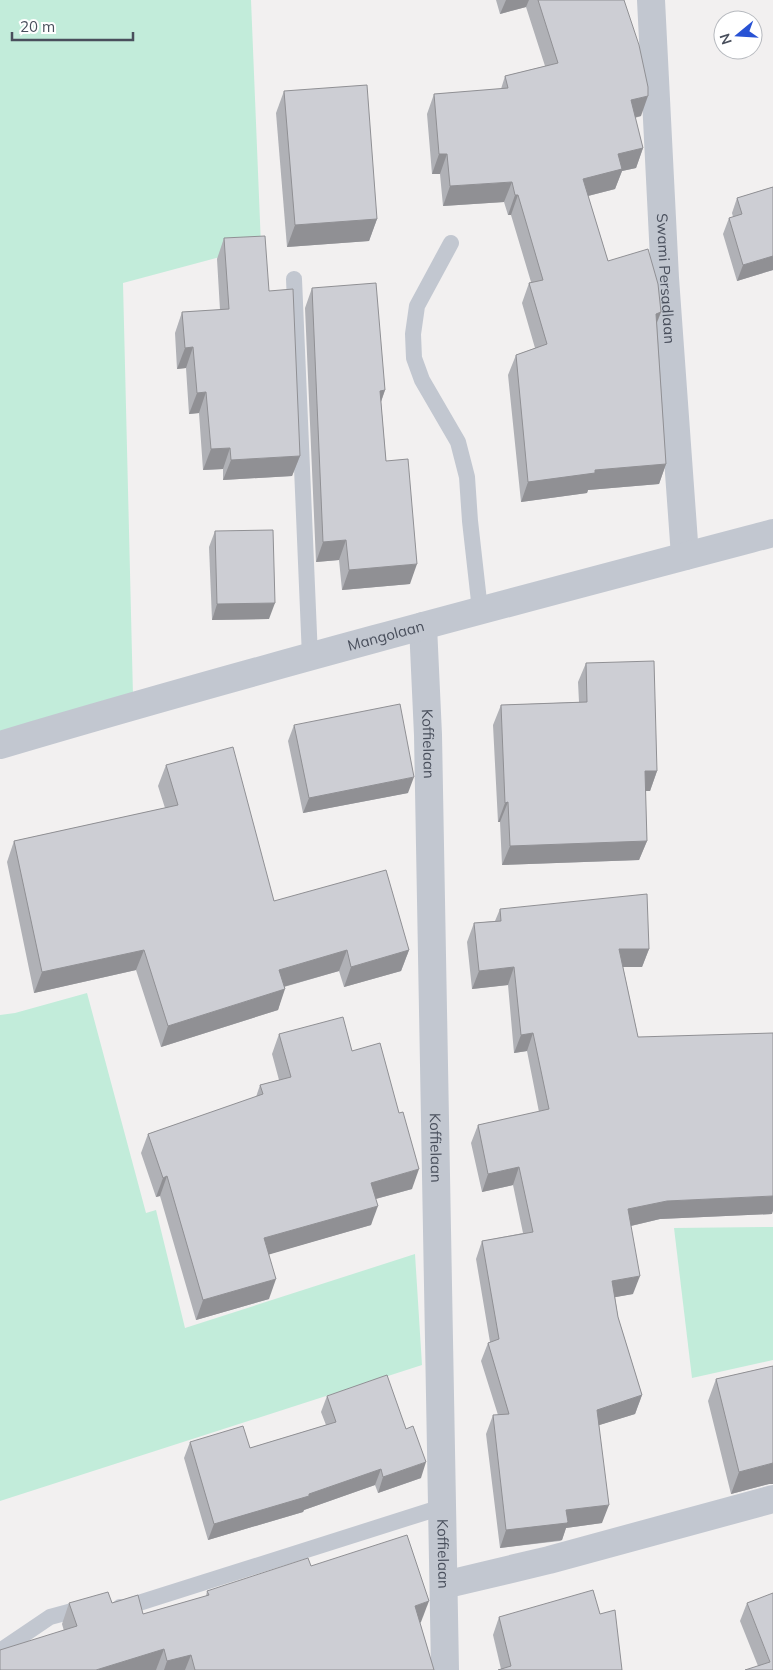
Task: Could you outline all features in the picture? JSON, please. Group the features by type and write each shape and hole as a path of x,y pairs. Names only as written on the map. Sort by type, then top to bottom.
{"street":[{"name":"Swami Persadlaan","path":"651,0 665,278 685,556"},
{"name":"Mangolaan","path":"0,745 110,712 480,610 773,533"},
{"name":"Koffielaan","path":"423,626 428,745 446,1670"},
{"path":"444,1585 549,1560 773,1499"}],"lane":[{"path":"451,243 417,306 413,334 414,358 422,380 458,442 466,477 480,610"},
{"path":"294,279 310,657"},
{"path":"0,1651 50,1617 103,1602 123,1608 442,1507"}],"green space":[{"path":"0,0 251,0 261,246 123,283 133,696 0,733"},
{"path":"87,993 146,1213 156,1210 185,1328 415,1254 422,1365 0,1501 0,1015 15,1013"},
{"path":"773,1227 773,1360 692,1378 674,1228"}],"building":[{"path":"538,0 624,0 639,45 648,87 648,96 631,100 643,148 618,154 622,169 583,179 608,261 648,249 658,284 661,312 656,314 666,464 595,470 595,473 528,482 516,355 547,344 529,283 543,280 518,195 515,195 512,182 450,186 447,154 439,154 434,94 508,88 505,76 558,63"},
{"path":"367,85 377,219 295,225 284,91"},
{"path":"773,187 773,256 743,265 729,218 742,214 737,198"},
{"path":"265,236 269,291 293,289 300,456 231,460 230,448 211,449 206,392 197,393 193,347 185,348 182,312 229,309 224,238"},
{"path":"376,283 385,390 380,391 386,461 408,459 417,564 349,570 346,540 323,542 312,288"},
{"path":"273,530 275,603 217,604 215,531"},
{"path":"654,661 657,771 645,771 647,841 510,846 508,802 505,803 501,705 587,702 586,663"},
{"path":"400,704 414,777 309,798 294,725"},
{"path":"233,747 274,901 386,870 409,950 351,967 347,950 279,970 285,989 168,1026 144,950 42,972 14,841 178,805 166,765"},
{"path":"647,894 649,949 619,949 638,1037 773,1033 773,1196 667,1201 628,1209 640,1276 612,1281 618,1317 642,1395 597,1410 609,1505 566,1510 567,1523 506,1530 493,1415 509,1414 488,1343 499,1339 482,1241 533,1232 519,1167 488,1174 478,1125 549,1109 533,1033 521,1035 514,967 479,971 474,923 501,921 500,909"},
{"path":"343,1017 352,1051 380,1043 399,1113 403,1112 419,1169 371,1183 378,1206 264,1238 276,1279 203,1300 167,1176 163,1178 148,1134 263,1094 260,1085 291,1077 279,1034"},
{"path":"773,1366 773,1463 739,1472 716,1379"},
{"path":"387,1375 406,1429 413,1426 426,1462 383,1477 381,1469 309,1494 309,1496 214,1524 190,1442 243,1426 250,1448 336,1422 327,1396"},
{"path":"407,1535 429,1601 415,1606 434,1670 195,1670 191,1655 167,1661 164,1649 96,1670 0,1670 0,1650 77,1626 69,1603 108,1592 112,1603 138,1595 143,1614 209,1595 207,1591 308,1558 311,1566"},
{"path":"593,1590 600,1614 615,1610 622,1670 498,1670 511,1666 499,1617"},
{"path":"773,1593 773,1670 745,1670 770,1662 747,1603"}]}
